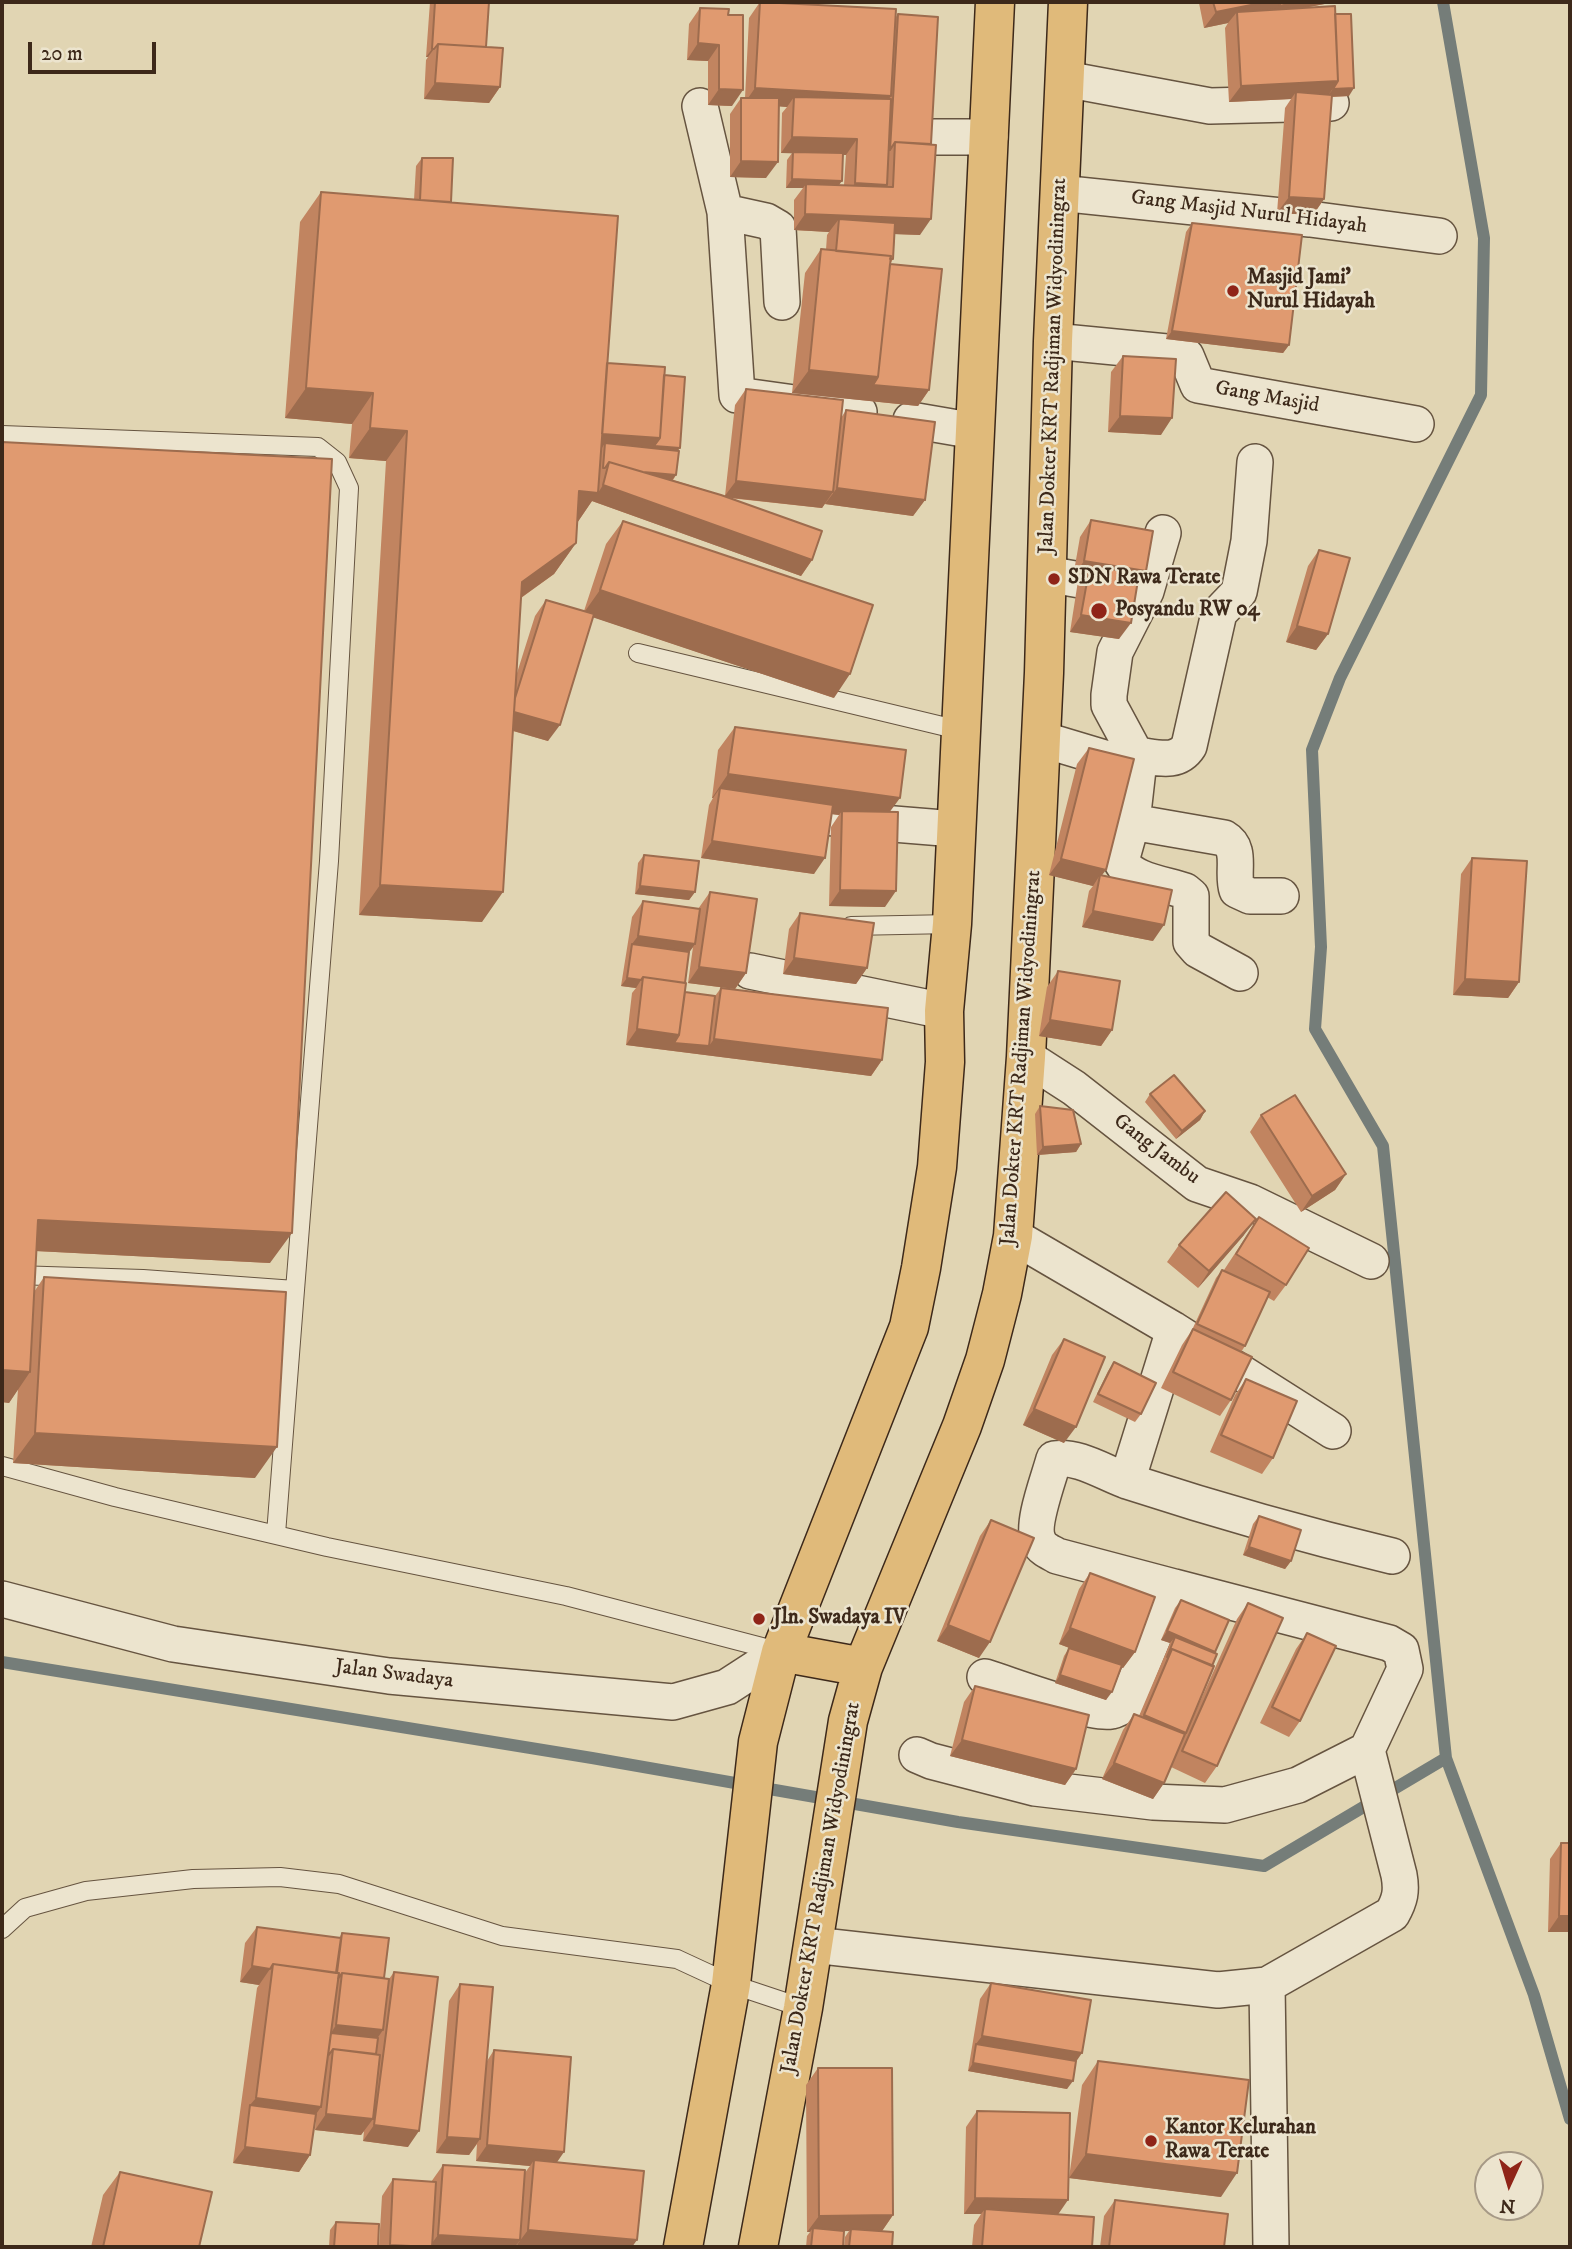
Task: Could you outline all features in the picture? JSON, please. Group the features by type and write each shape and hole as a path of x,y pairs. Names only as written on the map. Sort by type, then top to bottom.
{"main road":[{"path":"683,2247 731,1984 758,1742 781,1652 909,1327 937,1167 945,1062 944,1011 952,924 995,2"},
{"name":"Jalan Dokter KRT Radjiman Widyodiningrat","path":"758,2247 803,2008 848,1721 863,1667 971,1399 996,1320 1013,1236 1026,1057 1041,738 1053,341 1068,2"},
{"path":"781,1652 863,1667"}],"street":[{"path":"1065,79 1210,106 1331,103"},
{"path":"700,106 725,212 737,395 859,412"},
{"path":"934,137 990,137"},
{"name":"Gang Masjid Nurul Hidayah","path":"1059,192 1296,217 1439,236"},
{"path":"725,212 766,221 778,228 782,302"},
{"name":"Gang Masjid","path":"1053,341 1177,353 1185,356 1198,385 1416,424"},
{"path":"911,420 975,431"},
{"path":"1041,738 1137,762 1174,759 1184,754 1189,746 1219,613 1239,592 1249,541 1255,462"},
{"path":"1163,533 1146,591 1115,652 1109,695 1109,705 1137,762 1132,822 1121,861 1126,870 1135,875 1185,891 1191,896 1191,942 1198,950 1240,973"},
{"path":"1046,574 1146,591"},
{"path":"756,809 955,829"},
{"path":"1132,822 1224,838 1231,842 1236,851 1233,879 1237,890 1250,896 1281,896"},
{"path":"750,971 944,1011"},
{"name":"Gang Jambu","path":"1026,1057 1074,1088 1197,1184 1250,1202 1371,1261"},
{"path":"1013,1236 1174,1330 1334,1432"},
{"path":"1127,1481 1174,1330"},
{"path":"813,1945 1218,1990 1267,1985 1392,1914 1402,1891 1371,1762 1405,1669 1401,1650 1389,1643 1057,1556 1040,1546 1036,1534 1054,1459 1066,1457 1127,1481 1300,1534 1392,1556"},
{"path":"985,1677 1058,1700 1112,1711 1126,1704 1174,1587"},
{"name":"Jalan Swadaya","path":"2,1599 187,1646 388,1676 673,1702 727,1687 781,1652"},
{"path":"917,1755 1035,1788 1153,1802 1225,1805 1371,1762"},
{"path":"1267,1985 1271,2247"}],"lane":[{"path":"2,435 317,447 337,462 349,488 329,861 276,1534"},
{"path":"638,653 960,730"},
{"path":"840,926 952,924"},
{"path":"15,1275 143,1279 295,1290"},
{"path":"2,1466 115,1497 339,1549 566,1596 781,1652"},
{"path":"2,1928 25,1908 86,1891 193,1879 279,1877 339,1884 502,1936 677,1959 731,1984 803,2008"}],"building":[{"path":"435,2 489,2 486,47 438,44 432,49"},
{"path":"760,2 896,9 891,96 755,88"},
{"path":"1213,2 1266,2 1216,12"},
{"path":"1281,2 1299,2 1279,6"},
{"path":"1335,6 1338,81 1241,86 1237,12"},
{"path":"700,8 729,9 728,15 743,15 743,90 719,89 719,45 698,43"},
{"path":"898,14 938,17 931,144 895,142 890,150"},
{"path":"1335,14 1351,14 1354,88 1333,89 1338,81"},
{"path":"438,44 503,48 500,87 435,83"},
{"path":"1296,92 1332,95 1324,199 1289,197"},
{"path":"794,97 891,99 887,185 855,183 857,139 792,137"},
{"path":"741,98 779,98 778,162 741,161"},
{"path":"895,142 936,145 931,219 805,214 806,184 893,187"},
{"path":"793,152 843,153 842,181 792,179"},
{"path":"422,158 453,158 451,202 420,200"},
{"path":"321,192 618,216 598,493 579,491 576,543 522,582 503,892 380,885 407,431 370,428 373,393 306,388"},
{"path":"839,219 895,223 893,259 890,259 891,256 836,251"},
{"name":"Masjid Jami' Nurul Hidayah","path":"1192,223 1302,235 1289,345 1172,331"},
{"path":"821,249 891,256 878,377 809,370"},
{"path":"890,264 942,269 929,390 873,385 878,377"},
{"path":"1123,356 1176,359 1172,418 1120,416"},
{"path":"607,363 665,367 660,438 602,434"},
{"path":"664,375 685,377 680,448 654,446 660,438"},
{"path":"746,389 843,400 833,492 736,481"},
{"path":"846,410 935,422 925,500 837,488"},
{"path":"2,442 332,459 292,1233 38,1220 30,1372 2,1370"},
{"path":"605,443 679,451 676,475 643,472 609,462 603,468"},
{"path":"609,462 721,495 822,531 812,560 603,485"},
{"path":"1091,520 1153,531 1146,571 1084,561"},
{"path":"623,521 873,605 850,674 600,590"},
{"path":"1319,550 1350,558 1328,634 1297,626"},
{"path":"1090,565 1139,574 1131,623 1081,615"},
{"path":"546,600 594,614 560,725 514,712 515,698"},
{"path":"735,727 906,750 900,798 728,774"},
{"path":"1089,748 1134,759 1106,870 1061,859"},
{"path":"720,788 833,805 825,858 712,841"},
{"path":"842,811 898,812 896,891 840,890"},
{"path":"644,855 699,861 695,892 640,886"},
{"path":"1472,858 1527,861 1519,982 1465,979"},
{"path":"1100,875 1172,890 1164,925 1093,911"},
{"path":"710,892 757,899 746,973 699,967"},
{"path":"643,901 700,909 695,944 638,936"},
{"path":"800,913 874,923 867,968 794,958"},
{"path":"632,944 689,952 685,983 643,977 641,980 627,978"},
{"path":"1058,971 1120,981 1112,1030 1050,1020"},
{"path":"643,977 686,983 679,1035 637,1029"},
{"path":"721,988 888,1008 882,1060 714,1039"},
{"path":"685,992 715,996 709,1046 674,1043 679,1035"},
{"path":"1174,1075 1205,1111 1182,1131 1150,1094"},
{"path":"1295,1095 1346,1174 1312,1196 1261,1115"},
{"path":"1040,1106 1073,1110 1081,1144 1043,1147"},
{"path":"1226,1192 1256,1219 1209,1271 1179,1245"},
{"path":"1259,1217 1309,1248 1286,1285 1236,1254"},
{"path":"1222,1270 1270,1292 1245,1346 1197,1324"},
{"path":"44,1277 286,1292 277,1447 35,1433"},
{"path":"1193,1329 1252,1357 1231,1400 1173,1372"},
{"path":"1064,1339 1105,1357 1076,1427 1034,1409"},
{"path":"1114,1362 1156,1383 1141,1414 1098,1394"},
{"path":"1246,1379 1297,1401 1273,1458 1221,1435"},
{"path":"1259,1516 1301,1530 1291,1561 1249,1547"},
{"path":"991,1520 1034,1538 990,1642 948,1625"},
{"path":"1090,1573 1155,1597 1135,1652 1070,1628"},
{"path":"1181,1600 1229,1620 1215,1652 1167,1631"},
{"path":"1248,1603 1283,1618 1217,1766 1182,1751"},
{"path":"1307,1633 1336,1646 1300,1721 1272,1707"},
{"path":"1175,1637 1217,1654 1212,1666 1172,1649 1167,1657"},
{"path":"1069,1648 1122,1665 1112,1692 1060,1675"},
{"path":"1172,1649 1214,1666 1186,1733 1144,1715"},
{"path":"975,1686 1089,1715 1076,1769 962,1740"},
{"path":"1134,1714 1185,1734 1164,1783 1114,1763"},
{"path":"1561,1843 1570,1843 1570,1916 1559,1916"},
{"path":"257,1927 341,1938 336,1973 273,1964 270,1969 252,1966"},
{"path":"342,1933 389,1938 384,1978 342,1973 338,1979"},
{"path":"273,1964 339,1973 321,2107 256,2098"},
{"path":"394,1972 438,1977 419,2131 374,2125"},
{"path":"342,1973 389,1979 383,2030 336,2025"},
{"path":"991,1983 1091,2000 1082,2053 982,2036"},
{"path":"460,1984 493,1987 480,2139 447,2137"},
{"path":"331,2033 378,2038 376,2054 333,2049 328,2056"},
{"path":"976,2044 1076,2061 1073,2081 973,2063"},
{"path":"333,2049 380,2055 373,2119 326,2114"},
{"path":"494,2050 571,2057 564,2152 487,2145"},
{"name":"Kantor Kelurahan Rawa Terate","path":"1098,2061 1249,2080 1237,2173 1086,2154"},
{"path":"818,2068 892,2068 893,2215 819,2216"},
{"path":"250,2105 316,2114 310,2155 245,2147"},
{"path":"977,2111 1070,2113 1068,2200 975,2198"},
{"path":"534,2160 644,2171 637,2240 528,2230"},
{"path":"443,2165 525,2170 520,2240 438,2235"},
{"path":"120,2172 212,2192 199,2247 103,2247"},
{"path":"393,2179 436,2182 432,2247 390,2245"},
{"path":"1115,2200 1228,2214 1224,2247 1109,2247"},
{"path":"985,2209 1094,2217 1092,2247 982,2247"},
{"path":"336,2222 379,2224 378,2247 334,2247"},
{"path":"813,2228 844,2231 843,2247 811,2247"},
{"path":"851,2229 893,2232 892,2247 849,2247"}],"waterway":[{"path":"2,1662 592,1758 958,1822 1264,1866 1446,1758 1383,1146 1315,1029 1321,947 1312,750 1340,678 1481,395 1484,238 1443,2"},
{"path":"1446,1758 1534,1995 1570,2119"}],"place":[{"name":"Masjid Jami' Nurul Hidayah","path":"1233,291"},
{"name":"SDN Rawa Terate","path":"1054,579"},
{"name":"Posyandu RW 04","path":"1099,611"},
{"name":"Jln. Swadaya IV","path":"759,1619"},
{"name":"Kantor Kelurahan Rawa Terate","path":"1151,2141"}]}
